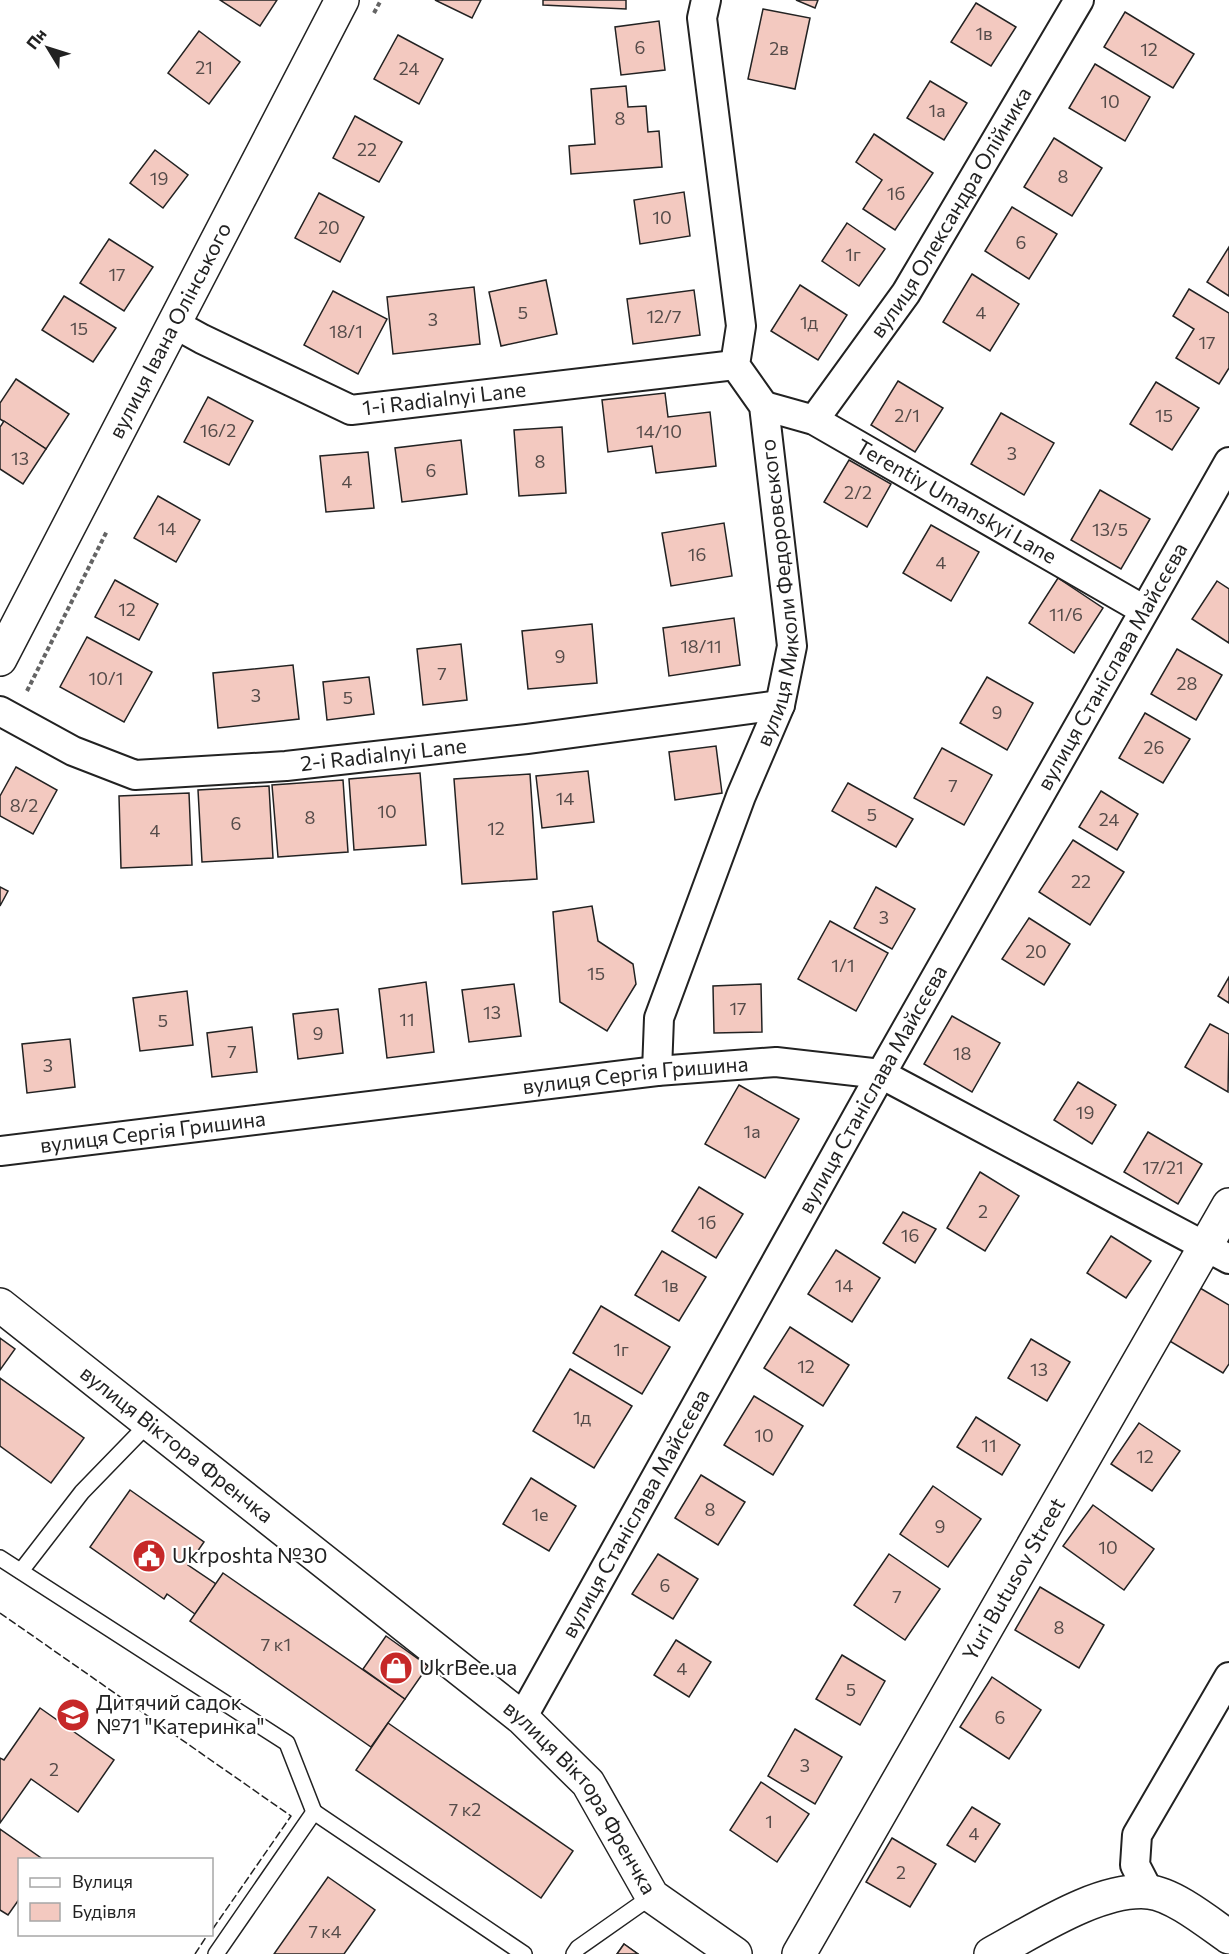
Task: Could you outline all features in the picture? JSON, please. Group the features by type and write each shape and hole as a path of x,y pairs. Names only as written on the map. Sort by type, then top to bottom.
{"street":[{"name":"вулиця Івана Олінського","path":"0,659 342,0"},
{"path":"706,0 702,18 741,327 735,365"},
{"name":"вулиця Олександра Олійника","path":"814,420 906,293 1079,0"},
{"name":"1-i Radialnyi Lane","path":"173,323 351,410 735,365"},
{"name":"вулиця Миколи Федоровського","path":"657,1071 659,1018 741,796 780,705 792,646 764,406 735,365"},
{"name":"Terentiy Umanskyi Lane","path":"764,406 814,420 1144,610"},
{"name":"вулиця Станіслава Майсєєва","path":"522,1718 881,1074 1229,462"},
{"name":"2-i Radialnyi Lane","path":"0,711 73,751 135,775 298,765 527,739 780,705"},
{"name":"вулиця Сергія Гришина","path":"0,1151 657,1071 776,1062 881,1074 1217,1252"},
{"name":"Yuri Butusov Street","path":"799,1954 1217,1252 1229,1205"},
{"name":"вулиця Віктора Френчка","path":"0,1305 522,1718 588,1783 652,1896 735,1954"},
{"path":"1149,1892 1135,1865 1137,1835 1229,1677"},
{"path":"991,1954 1096,1899 1149,1892 1186,1907 1229,1937"}],"lane":[{"path":"21,1572 82,1492 148,1422"},
{"path":"0,1558 287,1743 314,1812 524,1954"},
{"path":"216,1954 314,1812"},
{"path":"574,1954 578,1948 652,1896"}],"building":[{"path":"220,0 277,0 260,26"},
{"path":"435,0 481,0 472,18"},
{"path":"543,0 626,0 626,9 543,5"},
{"path":"796,0 818,0 815,8"},
{"path":"976,3 1016,27 991,66 951,42"},
{"path":"763,9 810,18 795,89 748,79"},
{"path":"1125,12 1194,54 1173,88 1104,47"},
{"path":"659,21 665,70 621,75 615,27"},
{"path":"199,31 240,62 209,104 168,73"},
{"path":"398,35 443,59 419,104 374,79"},
{"path":"1095,64 1150,97 1125,141 1069,108"},
{"path":"930,81 967,103 944,140 907,118"},
{"path":"626,86 628,107 646,106 648,132 659,131 662,167 571,174 569,146 595,144 591,89"},
{"path":"355,116 402,142 379,182 333,158"},
{"path":"874,134 933,173 895,230 863,209 882,180 856,162"},
{"path":"1054,138 1102,168 1072,216 1024,187"},
{"path":"155,150 188,175 163,208 130,183"},
{"path":"684,192 690,236 640,244 634,200"},
{"path":"319,193 364,217 340,262 295,238"},
{"path":"1012,207 1057,234 1029,279 985,251"},
{"path":"847,223 885,249 859,286 822,261"},
{"path":"109,239 153,267 124,311 80,283"},
{"path":"1229,247 1229,296 1207,282"},
{"path":"972,274 1019,304 990,351 943,322"},
{"path":"546,280 557,334 501,346 489,292"},
{"path":"800,285 847,315 818,360 771,331"},
{"path":"474,287 480,344 393,354 387,297"},
{"path":"1189,289 1229,313 1229,368 1219,384 1176,358 1194,329 1173,316"},
{"path":"694,290 700,335 633,344 627,299"},
{"path":"333,291 387,319 358,374 304,345"},
{"path":"64,296 116,328 93,362 42,330"},
{"path":"16,379 69,414 46,449 0,419 0,403"},
{"path":"898,381 943,408 915,452 871,425"},
{"path":"1156,382 1199,408 1172,450 1130,424"},
{"path":"665,393 668,417 710,412 716,466 656,473 652,446 608,452 602,400"},
{"path":"208,397 253,421 229,465 184,442"},
{"path":"1001,413 1054,443 1024,495 971,464"},
{"path":"4,421 46,449 23,484 0,469 0,427"},
{"path":"562,427 566,493 519,496 514,430"},
{"path":"461,440 467,494 402,502 395,448"},
{"path":"368,452 374,508 326,512 320,456"},
{"path":"849,460 891,484 867,527 824,502"},
{"path":"1100,490 1150,519 1121,569 1071,540"},
{"path":"158,496 200,520 176,562 134,538"},
{"path":"724,523 732,576 671,586 662,533"},
{"path":"931,525 979,552 951,601 903,573"},
{"path":"1058,578 1103,608 1074,653 1029,623"},
{"path":"115,580 158,604 139,640 95,617"},
{"path":"1217,581 1229,589 1229,643 1192,619"},
{"path":"734,618 740,665 669,676 663,628"},
{"path":"592,624 597,683 528,689 522,631"},
{"path":"87,637 152,672 124,722 60,687"},
{"path":"461,644 467,700 423,705 417,649"},
{"path":"1177,649 1222,675 1196,720 1151,694"},
{"path":"293,665 299,719 218,728 213,673"},
{"path":"369,677 374,714 327,720 323,682"},
{"path":"987,677 1033,703 1007,750 960,723"},
{"path":"1145,713 1190,739 1163,783 1119,758"},
{"path":"716,746 722,793 675,800 669,752"},
{"path":"942,748 992,775 964,825 914,798"},
{"path":"16,767 57,790 33,834 0,816 0,796"},
{"path":"588,771 594,822 542,828 536,776"},
{"path":"420,773 426,845 354,850 349,779"},
{"path":"530,774 537,879 462,884 454,779"},
{"path":"343,780 348,852 278,857 272,785"},
{"path":"848,783 913,819 896,847 832,811"},
{"path":"269,786 273,858 202,862 198,790"},
{"path":"1101,791 1138,814 1117,850 1079,827"},
{"path":"189,793 192,865 121,868 119,796"},
{"path":"1073,840 1124,872 1090,925 1039,892"},
{"path":"0,887 8,891 0,906"},
{"path":"876,887 915,909 892,949 854,928"},
{"path":"592,906 598,941 633,964 636,984 607,1031 560,1002 553,912"},
{"path":"1029,918 1070,944 1044,985 1002,959"},
{"path":"830,921 888,953 856,1011 798,979"},
{"path":"1229,977 1229,1003 1218,996"},
{"path":"426,982 434,1052 387,1058 379,989"},
{"path":"514,984 521,1036 469,1042 462,990"},
{"path":"761,984 762,1032 714,1033 713,986"},
{"path":"187,991 193,1045 140,1051 133,998"},
{"path":"338,1009 343,1053 298,1059 293,1014"},
{"path":"952,1016 1000,1043 972,1092 924,1064"},
{"path":"1210,1024 1229,1034 1228,1092 1185,1067"},
{"path":"252,1027 257,1072 212,1077 207,1033"},
{"path":"70,1039 75,1087 27,1093 22,1044"},
{"path":"1078,1082 1116,1105 1092,1144 1054,1120"},
{"path":"739,1085 799,1119 765,1178 705,1144"},
{"path":"1148,1132 1202,1164 1178,1204 1124,1172"},
{"path":"980,1172 1019,1196 985,1251 947,1228"},
{"path":"699,1187 743,1214 716,1258 672,1231"},
{"path":"903,1212 936,1229 915,1263 883,1243"},
{"path":"1111,1236 1151,1261 1126,1298 1087,1273"},
{"path":"836,1250 880,1278 852,1322 808,1294"},
{"path":"662,1251 706,1277 679,1321 635,1295"},
{"path":"1200,1288 1229,1305 1229,1364 1223,1373 1168,1340"},
{"path":"601,1306 670,1347 642,1394 573,1353"},
{"path":"790,1327 849,1365 823,1406 764,1368"},
{"path":"0,1338 15,1349 0,1370"},
{"path":"1031,1339 1070,1362 1047,1401 1008,1378"},
{"path":"570,1369 632,1406 594,1468 533,1431"},
{"path":"0,1378 84,1438 51,1483 0,1446"},
{"path":"754,1396 803,1426 773,1475 724,1445"},
{"path":"976,1417 1020,1445 1002,1475 957,1447"},
{"path":"1139,1423 1180,1451 1152,1491 1111,1464"},
{"path":"701,1475 745,1502 718,1545 675,1518"},
{"path":"531,1478 576,1506 549,1551 503,1524"},
{"path":"933,1486 981,1519 948,1567 900,1534"},
{"name":"Ukrposhta №30","path":"130,1490 204,1542 188,1565 216,1584 195,1614 167,1594 164,1599 90,1547"},
{"path":"1093,1505 1154,1549 1124,1590 1063,1546"},
{"path":"658,1554 698,1579 673,1619 632,1594"},
{"path":"889,1554 940,1589 905,1640 854,1605"},
{"path":"223,1573 405,1699 371,1747 190,1621"},
{"path":"1040,1587 1104,1625 1079,1668 1015,1630"},
{"name":"UkrBee.ua","path":"386,1636 428,1666 405,1699 363,1669"},
{"path":"676,1640 711,1662 689,1697 654,1675"},
{"path":"842,1655 885,1681 860,1725 816,1699"},
{"path":"992,1677 1041,1710 1009,1759 960,1727"},
{"path":"40,1708 114,1760 78,1812 31,1779 0,1823 0,1758 4,1760"},
{"path":"388,1723 573,1851 541,1898 356,1770"},
{"path":"795,1729 842,1757 815,1804 768,1776"},
{"path":"761,1782 809,1814 777,1862 730,1830"},
{"path":"972,1807 1000,1824 975,1862 947,1845"},
{"path":"0,1829 41,1858 18,1858 18,1901 8,1915 0,1910"},
{"path":"892,1838 936,1864 910,1907 866,1882"},
{"path":"328,1877 375,1910 344,1954 274,1954"},
{"path":"624,1944 638,1954 617,1954"},
{"path":"624,1944 638,1954 617,1954"}],"fence":[{"path":"0,1613 291,1816 213,1929"},
{"path":"195,1954 207,1936"}],"place":[{"name":"Ukrposhta №30","path":"149,1556"},
{"name":"UkrBee.ua","path":"396,1668"},
{"name":"Дитячий садок №71 \"Катеринка\"","path":"73,1715"}]}
